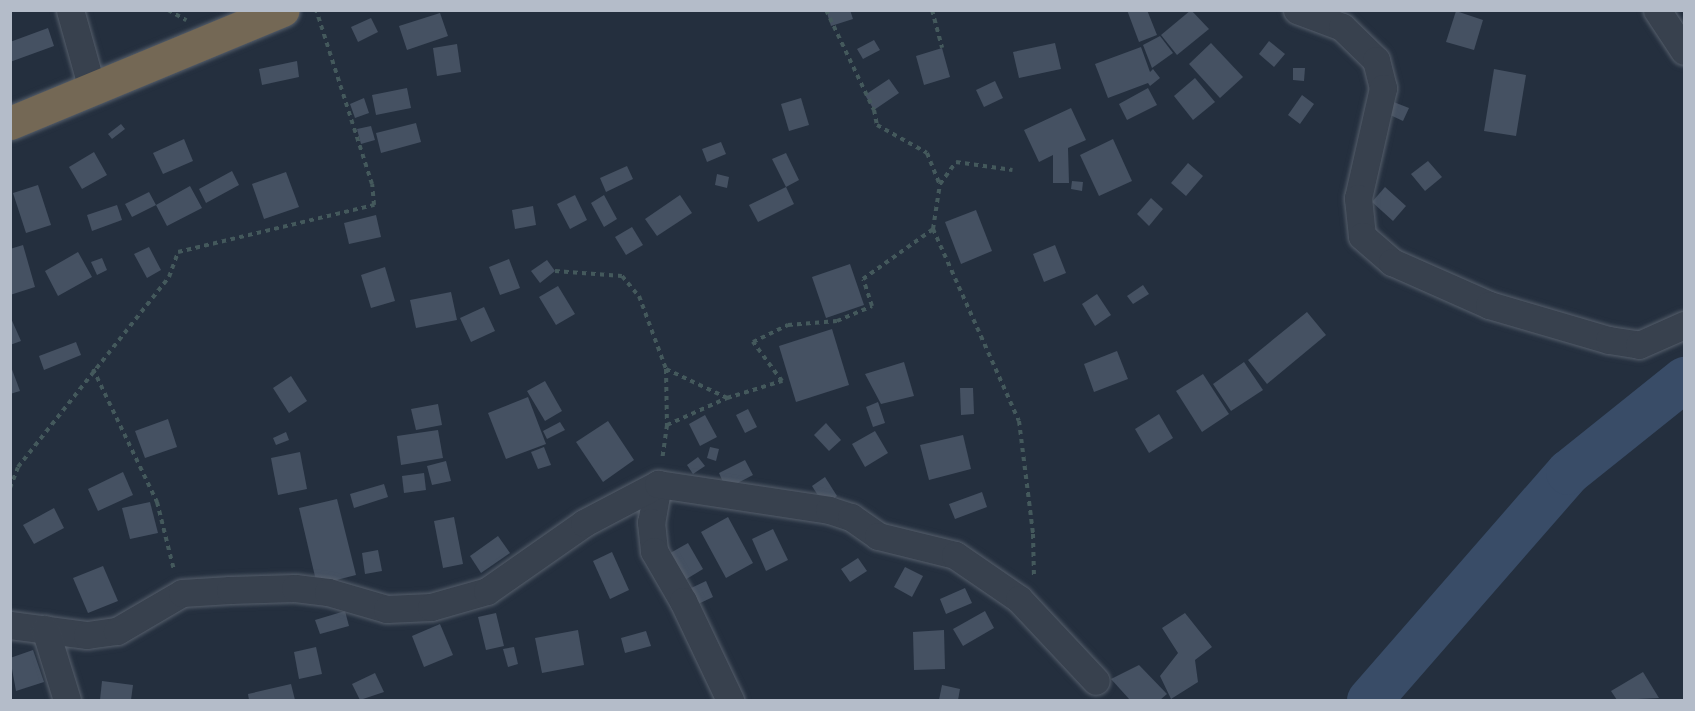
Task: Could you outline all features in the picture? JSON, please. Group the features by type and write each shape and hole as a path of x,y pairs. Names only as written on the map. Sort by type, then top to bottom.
{"highway":[{"path":"10,123 283,10"}],"street":[{"path":"70,10 92,89"},
{"path":"1297,10 1342,27 1377,60 1383,88 1358,198 1362,236 1392,262 1489,304 1609,340 1639,345 1684,325"},
{"path":"1657,10 1684,51"},
{"path":"658,484 651,530 654,550 683,600 730,700"},
{"path":"10,625 87,635 117,631 182,593 295,588 328,592 387,609 431,607 487,591 584,523 658,484 774,499 851,517 878,536 955,555 989,576 1034,615 1096,681"},
{"path":"45,629 66,700"}],"path":[{"path":"10,488 18,467 93,369 169,277 178,252 374,205 372,184 316,10"},
{"path":"826,10 874,110 877,125 927,153 940,184"},
{"path":"932,10 942,48"},
{"path":"1012,170 956,162 940,184 933,229 1019,421 1033,534 1034,615"},
{"path":"667,425 727,398 782,381 753,342 788,325 837,321 872,306 863,279 933,229"},
{"path":"555,271 622,276 639,296 666,369 667,425 658,484"},
{"path":"93,369 157,502 182,593"},
{"path":"666,369 727,398"}],"building":[{"path":"826,10 850,10 853,19 831,26"},
{"path":"1127,10 1147,10 1157,35 1139,42"},
{"path":"1191,10 1209,29 1177,55 1161,35"},
{"path":"1456,11 1483,20 1474,50 1446,42"},
{"path":"440,13 448,36 407,50 399,26"},
{"path":"371,18 378,32 358,42 351,27"},
{"path":"48,28 54,46 10,62 10,42"},
{"path":"1160,36 1173,53 1152,68 1143,45"},
{"path":"874,40 880,50 863,59 857,49"},
{"path":"1269,41 1285,54 1274,67 1259,54"},
{"path":"1055,43 1061,69 1019,78 1013,52"},
{"path":"1211,43 1243,77 1220,98 1189,64"},
{"path":"457,44 461,72 437,76 433,48"},
{"path":"1141,47 1150,72 1153,69 1160,78 1150,86 1148,83 1108,98 1095,64"},
{"path":"942,48 950,77 924,85 916,56"},
{"path":"297,61 299,77 262,85 259,69"},
{"path":"1293,68 1305,68 1304,81 1293,80"},
{"path":"1494,69 1526,75 1516,136 1484,131"},
{"path":"1195,78 1215,102 1193,120 1174,96"},
{"path":"889,79 899,93 874,110 865,95"},
{"path":"995,81 1003,98 984,107 976,90"},
{"path":"407,88 411,108 376,115 372,95"},
{"path":"1148,88 1157,105 1127,120 1119,104"},
{"path":"1302,95 1314,104 1300,124 1288,115"},
{"path":"364,98 369,113 355,118 350,104"},
{"path":"801,98 809,125 789,131 781,104"},
{"path":"1391,101 1409,108 1403,121 1386,113"},
{"path":"1071,108 1086,140 1068,148 1069,183 1053,183 1053,155 1039,162 1024,130"},
{"path":"416,123 421,142 381,153 376,133"},
{"path":"121,124 125,129 112,139 108,134"},
{"path":"371,126 375,140 361,144 357,129"},
{"path":"184,139 193,161 163,174 153,153"},
{"path":"1113,139 1132,181 1099,196 1080,155"},
{"path":"721,142 726,154 707,162 702,149"},
{"path":"94,152 107,175 82,189 69,167"},
{"path":"786,153 799,180 786,187 772,159"},
{"path":"1428,161 1442,177 1425,191 1411,174"},
{"path":"1188,163 1203,176 1186,196 1171,183"},
{"path":"627,166 633,179 606,192 600,178"},
{"path":"232,171 239,185 206,203 199,189"},
{"path":"286,172 299,207 264,219 252,184"},
{"path":"717,174 729,177 727,188 715,185"},
{"path":"1072,181 1083,182 1082,191 1071,189"},
{"path":"38,185 51,225 26,233 13,193"},
{"path":"190,186 202,208 167,226 156,205"},
{"path":"786,187 794,204 758,222 749,205"},
{"path":"1385,187 1406,206 1393,221 1372,202"},
{"path":"149,192 156,205 132,217 125,204"},
{"path":"575,195 587,220 570,229 557,204"},
{"path":"604,195 617,219 604,227 591,203"},
{"path":"680,195 692,213 657,236 645,219"},
{"path":"1151,198 1163,209 1149,226 1137,214"},
{"path":"117,205 122,220 92,231 87,215"},
{"path":"533,206 536,225 515,229 512,210"},
{"path":"976,210 992,251 961,264 945,222"},
{"path":"376,215 381,237 349,244 344,223"},
{"path":"632,227 643,245 626,255 615,237"},
{"path":"23,245 35,287 10,295 10,249"},
{"path":"1055,245 1066,273 1044,282 1033,254"},
{"path":"149,247 161,270 147,278 134,254"},
{"path":"78,252 92,277 58,296 45,271"},
{"path":"102,258 107,270 97,275 91,262"},
{"path":"509,259 520,288 500,295 489,267"},
{"path":"547,260 555,271 540,283 531,271"},
{"path":"850,264 864,305 826,318 812,277"},
{"path":"385,267 395,301 371,308 361,275"},
{"path":"1143,285 1149,294 1133,304 1127,296"},
{"path":"558,286 575,314 556,325 539,297"},
{"path":"451,292 457,320 416,328 410,300"},
{"path":"1097,294 1111,315 1095,326 1082,304"},
{"path":"484,307 495,331 471,342 460,318"},
{"path":"1307,312 1326,335 1267,384 1248,360"},
{"path":"10,316 21,341 10,345"},
{"path":"832,329 849,385 796,402 779,346"},
{"path":"76,342 81,355 44,370 39,356"},
{"path":"1117,351 1128,379 1094,392 1084,364"},
{"path":"904,362 914,396 881,404 865,374"},
{"path":"1244,362 1263,390 1231,411 1213,384"},
{"path":"10,364 20,391 10,394"},
{"path":"1203,374 1229,414 1202,432 1176,391"},
{"path":"291,376 307,401 289,413 273,388"},
{"path":"545,381 562,411 545,421 527,391"},
{"path":"960,388 973,388 974,414 961,415"},
{"path":"528,397 546,444 506,459 488,413"},
{"path":"878,402 885,423 873,427 866,407"},
{"path":"438,404 442,425 416,430 411,409"},
{"path":"748,409 757,427 745,433 736,415"},
{"path":"1159,414 1173,438 1149,453 1135,429"},
{"path":"705,415 717,437 700,446 689,424"},
{"path":"168,419 177,447 145,458 135,431"},
{"path":"608,421 634,460 603,482 576,442"},
{"path":"560,422 565,430 547,439 543,431"},
{"path":"826,423 841,440 829,451 814,435"},
{"path":"438,430 443,458 401,465 397,436"},
{"path":"875,431 888,453 865,467 852,444"},
{"path":"286,432 289,440 276,445 273,438"},
{"path":"963,435 971,469 929,480 920,445"},
{"path":"544,447 551,465 538,469 531,452"},
{"path":"710,447 719,449 716,461 707,458"},
{"path":"300,452 307,489 278,495 271,458"},
{"path":"698,457 705,466 693,474 687,465"},
{"path":"745,460 753,475 726,489 719,473"},
{"path":"446,461 451,481 432,485 427,466"},
{"path":"123,472 133,495 98,511 88,489"},
{"path":"424,473 426,490 404,493 402,476"},
{"path":"825,477 837,496 824,505 812,486"},
{"path":"384,484 388,497 354,508 350,494"},
{"path":"982,492 987,507 955,519 949,504"},
{"path":"337,499 356,575 317,585 299,508"},
{"path":"150,502 158,533 130,539 122,508"},
{"path":"54,508 64,528 34,544 23,525"},
{"path":"454,517 463,564 443,568 434,521"},
{"path":"728,517 753,563 726,578 701,532"},
{"path":"773,529 788,560 766,571 752,539"},
{"path":"498,536 510,553 481,573 470,556"},
{"path":"688,543 703,569 680,583 665,556"},
{"path":"378,550 382,571 365,574 362,553"},
{"path":"612,552 629,590 610,599 593,561"},
{"path":"858,558 867,571 850,582 841,569"},
{"path":"103,566 118,601 88,613 73,578"},
{"path":"905,567 923,576 912,597 894,587"},
{"path":"706,581 713,597 696,605 689,589"},
{"path":"965,588 972,603 946,614 940,599"},
{"path":"345,611 349,626 320,634 315,620"},
{"path":"985,611 994,628 963,646 953,629"},
{"path":"496,613 504,646 486,650 478,617"},
{"path":"1185,613 1212,647 1195,660 1198,682 1171,699 1160,676 1178,653 1162,628"},
{"path":"440,624 453,655 424,667 412,636"},
{"path":"578,630 584,665 542,673 535,638"},
{"path":"944,630 945,669 914,670 913,632"},
{"path":"646,631 651,646 625,653 621,638"},
{"path":"316,647 322,674 299,679 294,652"},
{"path":"514,647 518,664 508,667 503,649"},
{"path":"33,650 44,682 16,691 10,658"},
{"path":"1139,665 1167,694 1160,700 1130,700 1111,679"},
{"path":"1643,672 1659,698 1617,700 1611,691"},
{"path":"375,673 384,692 360,700 352,684"},
{"path":"102,681 133,685 131,700 100,700"},
{"path":"291,684 295,700 249,700 248,694"},
{"path":"942,685 960,689 958,700 939,700"}],"waterway":[{"path":"1369,700 1568,472 1684,379"}]}
